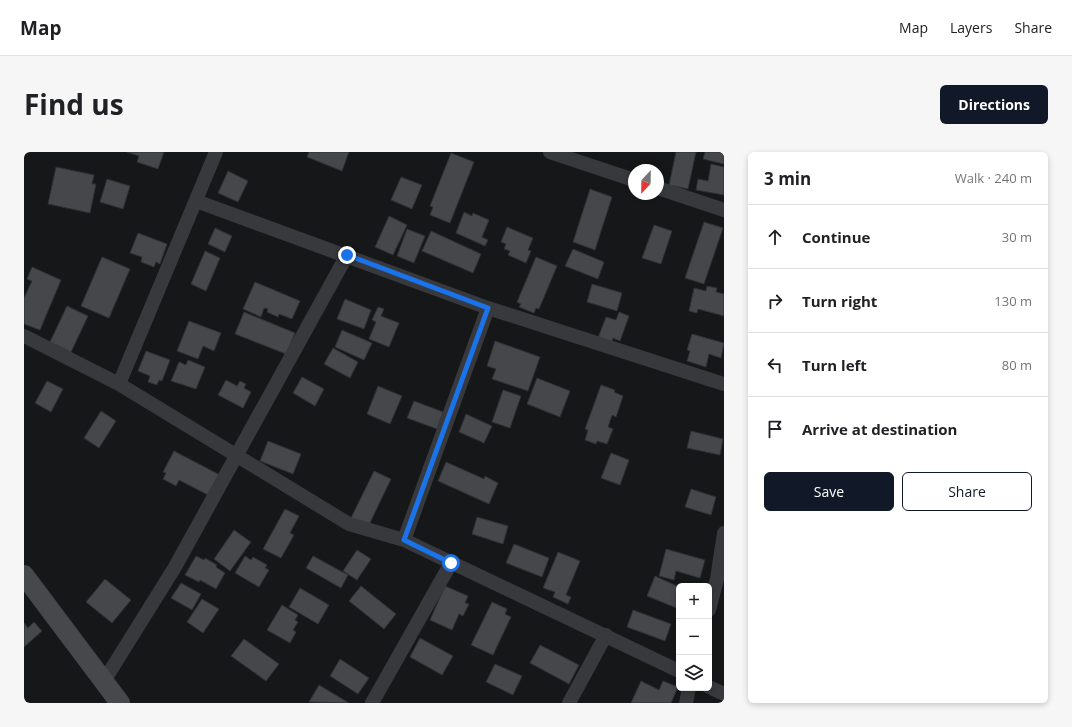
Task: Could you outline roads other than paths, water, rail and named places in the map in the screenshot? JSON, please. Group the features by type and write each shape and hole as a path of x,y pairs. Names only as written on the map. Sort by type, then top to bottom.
{"main road":[{"path":"24,575 120,703"}],"street":[{"path":"119,384 216,152"},
{"path":"550,152 628,178"},
{"path":"664,190 724,210"},
{"path":"196,201 347,255 488,308 724,384"},
{"path":"104,681 176,567 347,255"},
{"path":"404,540 488,308"},
{"path":"24,336 119,384 349,524 404,540 676,670"},
{"path":"712,598 717,579 724,533"},
{"path":"372,703 451,563"},
{"path":"569,703 606,635"},
{"path":"712,688 724,694"},
{"path":"686,703 689,691"}]}
